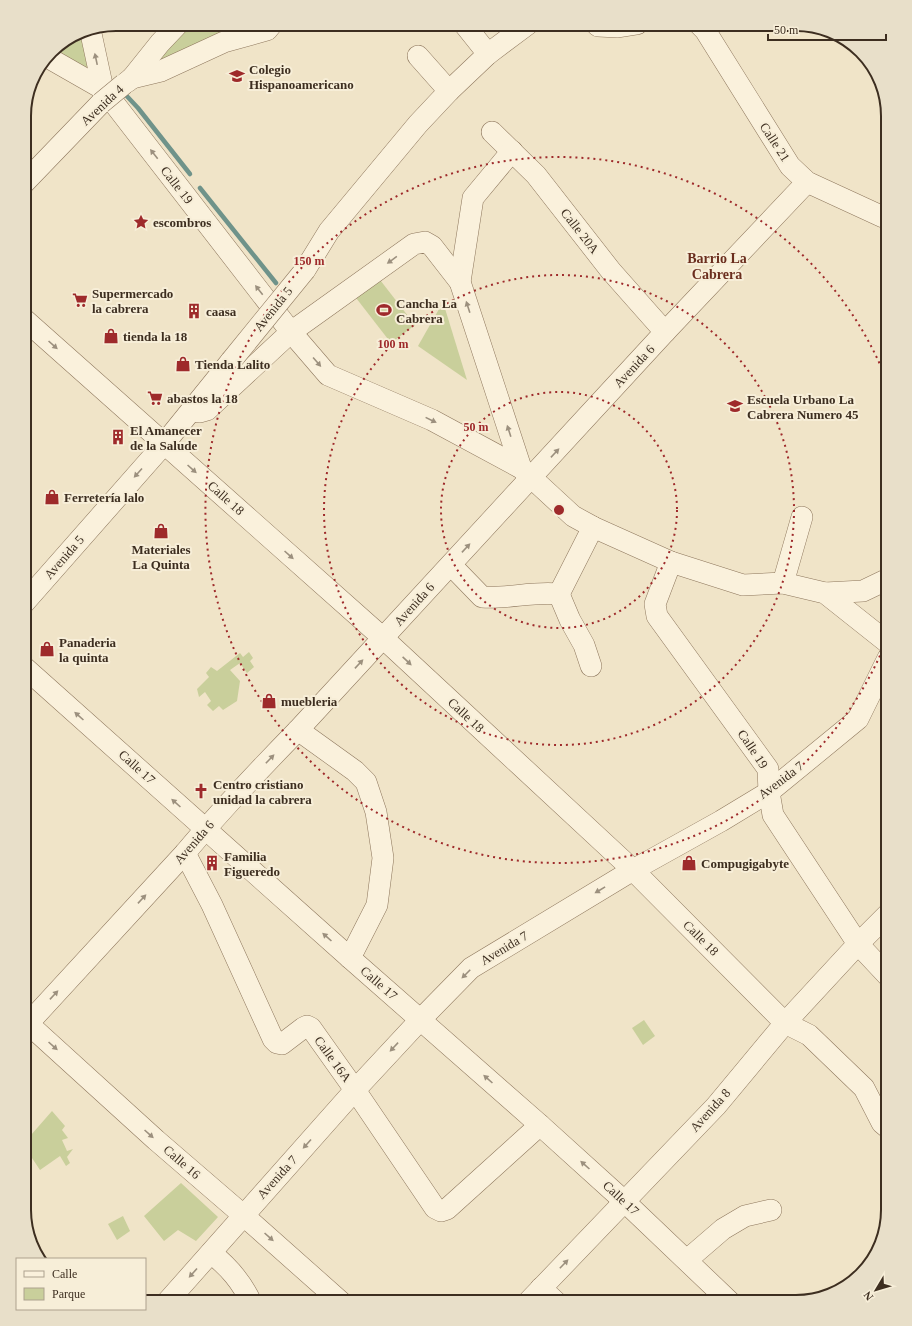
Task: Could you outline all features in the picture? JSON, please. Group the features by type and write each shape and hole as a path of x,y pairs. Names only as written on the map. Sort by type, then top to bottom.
{"street":[{"name":"Avenida 4","path":"31,175 102,96 128,81 171,31"},
{"path":"128,81 161,72 224,42 263,31"},
{"path":"470,31 488,54"},
{"name":"Avenida 5","path":"31,594 164,444 305,270 329,231 418,124 449,91 488,54 519,31"},
{"name":"Calle 21","path":"706,31 790,166 807,182 881,216"},
{"path":"91,35 102,96"},
{"path":"418,56 449,91"},
{"name":"Calle 19","path":"52,61 102,96 291,332 328,375 432,420 526,473"},
{"name":"Calle 20A","path":"492,132 536,175 611,270 665,332"},
{"path":"460,282 473,198 512,151"},
{"name":"Avenida 6","path":"31,1018 451,565 526,473 665,332 807,182"},
{"path":"191,411 200,412 207,410 291,332 414,244 425,242 432,246 460,282 526,473 573,516 593,527 671,562 744,585 783,583 824,593 863,591 881,582"},
{"name":"Calle 18","path":"31,325 383,638 633,870 785,1023 810,1035 864,1088 881,1121"},
{"path":"783,583 802,518"},
{"path":"558,594 593,527"},
{"name":"Calle 19","path":"671,562 655,604 657,616 768,769 769,792 773,815 858,944 881,969"},
{"path":"451,565 482,597 496,598 546,592 558,594"},
{"path":"824,593 881,638"},
{"path":"558,594 570,620 584,644 591,666"},
{"name":"Avenida 7","path":"173,1295 355,1090 420,1019 471,968 633,870 721,821 769,792 858,719 881,672"},
{"name":"Calle 17","path":"31,673 350,958 540,1125 624,1201 723,1295"},
{"path":"298,730 355,771 366,782 376,812 383,858 377,905 350,958"},
{"name":"Calle 16A","path":"185,853 212,905 273,1039 277,1043 282,1044 303,1028 307,1026 311,1028 435,1208 442,1211 447,1209 540,1125"},
{"name":"Avenida 8","path":"534,1295 716,1106 785,1023 881,921"},
{"name":"Calle 16","path":"31,1029 334,1295"},
{"path":"687,1260 723,1229 745,1216 771,1210"},
{"path":"211,1252 232,1271 248,1295"}],"green space":[{"path":"172,31 231,31 142,69"},
{"path":"83,38 97,82 58,54 73,42"},
{"name":"Cancha La Cabrera","path":"377,276 415,325 391,343 353,294"},
{"path":"443,302 467,380 418,346"},
{"path":"249,652 253,658 250,661 254,667 247,673 240,663 230,670 240,681 237,701 223,710 219,706 213,711 207,705 211,701 205,692 199,697 197,689 209,677 206,673 211,667 217,671 240,653 243,657"},
{"path":"644,1020 655,1036 643,1045 632,1028"},
{"path":"52,1111 65,1126 62,1130 68,1138 62,1140 67,1151 73,1149 67,1157 70,1163 66,1166 60,1156 40,1170 31,1156 31,1135"},
{"path":"181,1183 218,1217 196,1241 178,1230 164,1241 144,1216"},
{"path":"123,1216 130,1231 117,1240 108,1224"}],"waterway":[{"path":"123,92 138,108 190,174"},
{"path":"200,188 276,283"}],"place":[{"name":"Colegio Hispanoamericano","path":"237,76"},
{"name":"escombros","path":"141,222"},
{"name":"Supermercado la cabrera","path":"80,300"},
{"name":"Cancha La Cabrera","path":"384,310"},
{"name":"caasa","path":"194,311"},
{"name":"tienda la 18","path":"111,336"},
{"name":"Tienda Lalito","path":"183,364"},
{"name":"abastos la 18","path":"155,398"},
{"name":"Escuela Urbano La Cabrera Numero 45","path":"735,406"},
{"name":"El Amanecer de la Salude","path":"118,437"},
{"name":"Ferretería lalo","path":"52,497"},
{"name":"Materiales La Quinta","path":"161,531"},
{"name":"Panaderia la quinta","path":"47,649"},
{"name":"muebleria","path":"269,701"},
{"name":"Centro cristiano unidad la cabrera","path":"201,791"},
{"name":"Familia Figueredo","path":"212,863"},
{"name":"Compugigabyte","path":"689,863"}],"district":[{"name":"Barrio La Cabrera","path":"717,266"}]}
